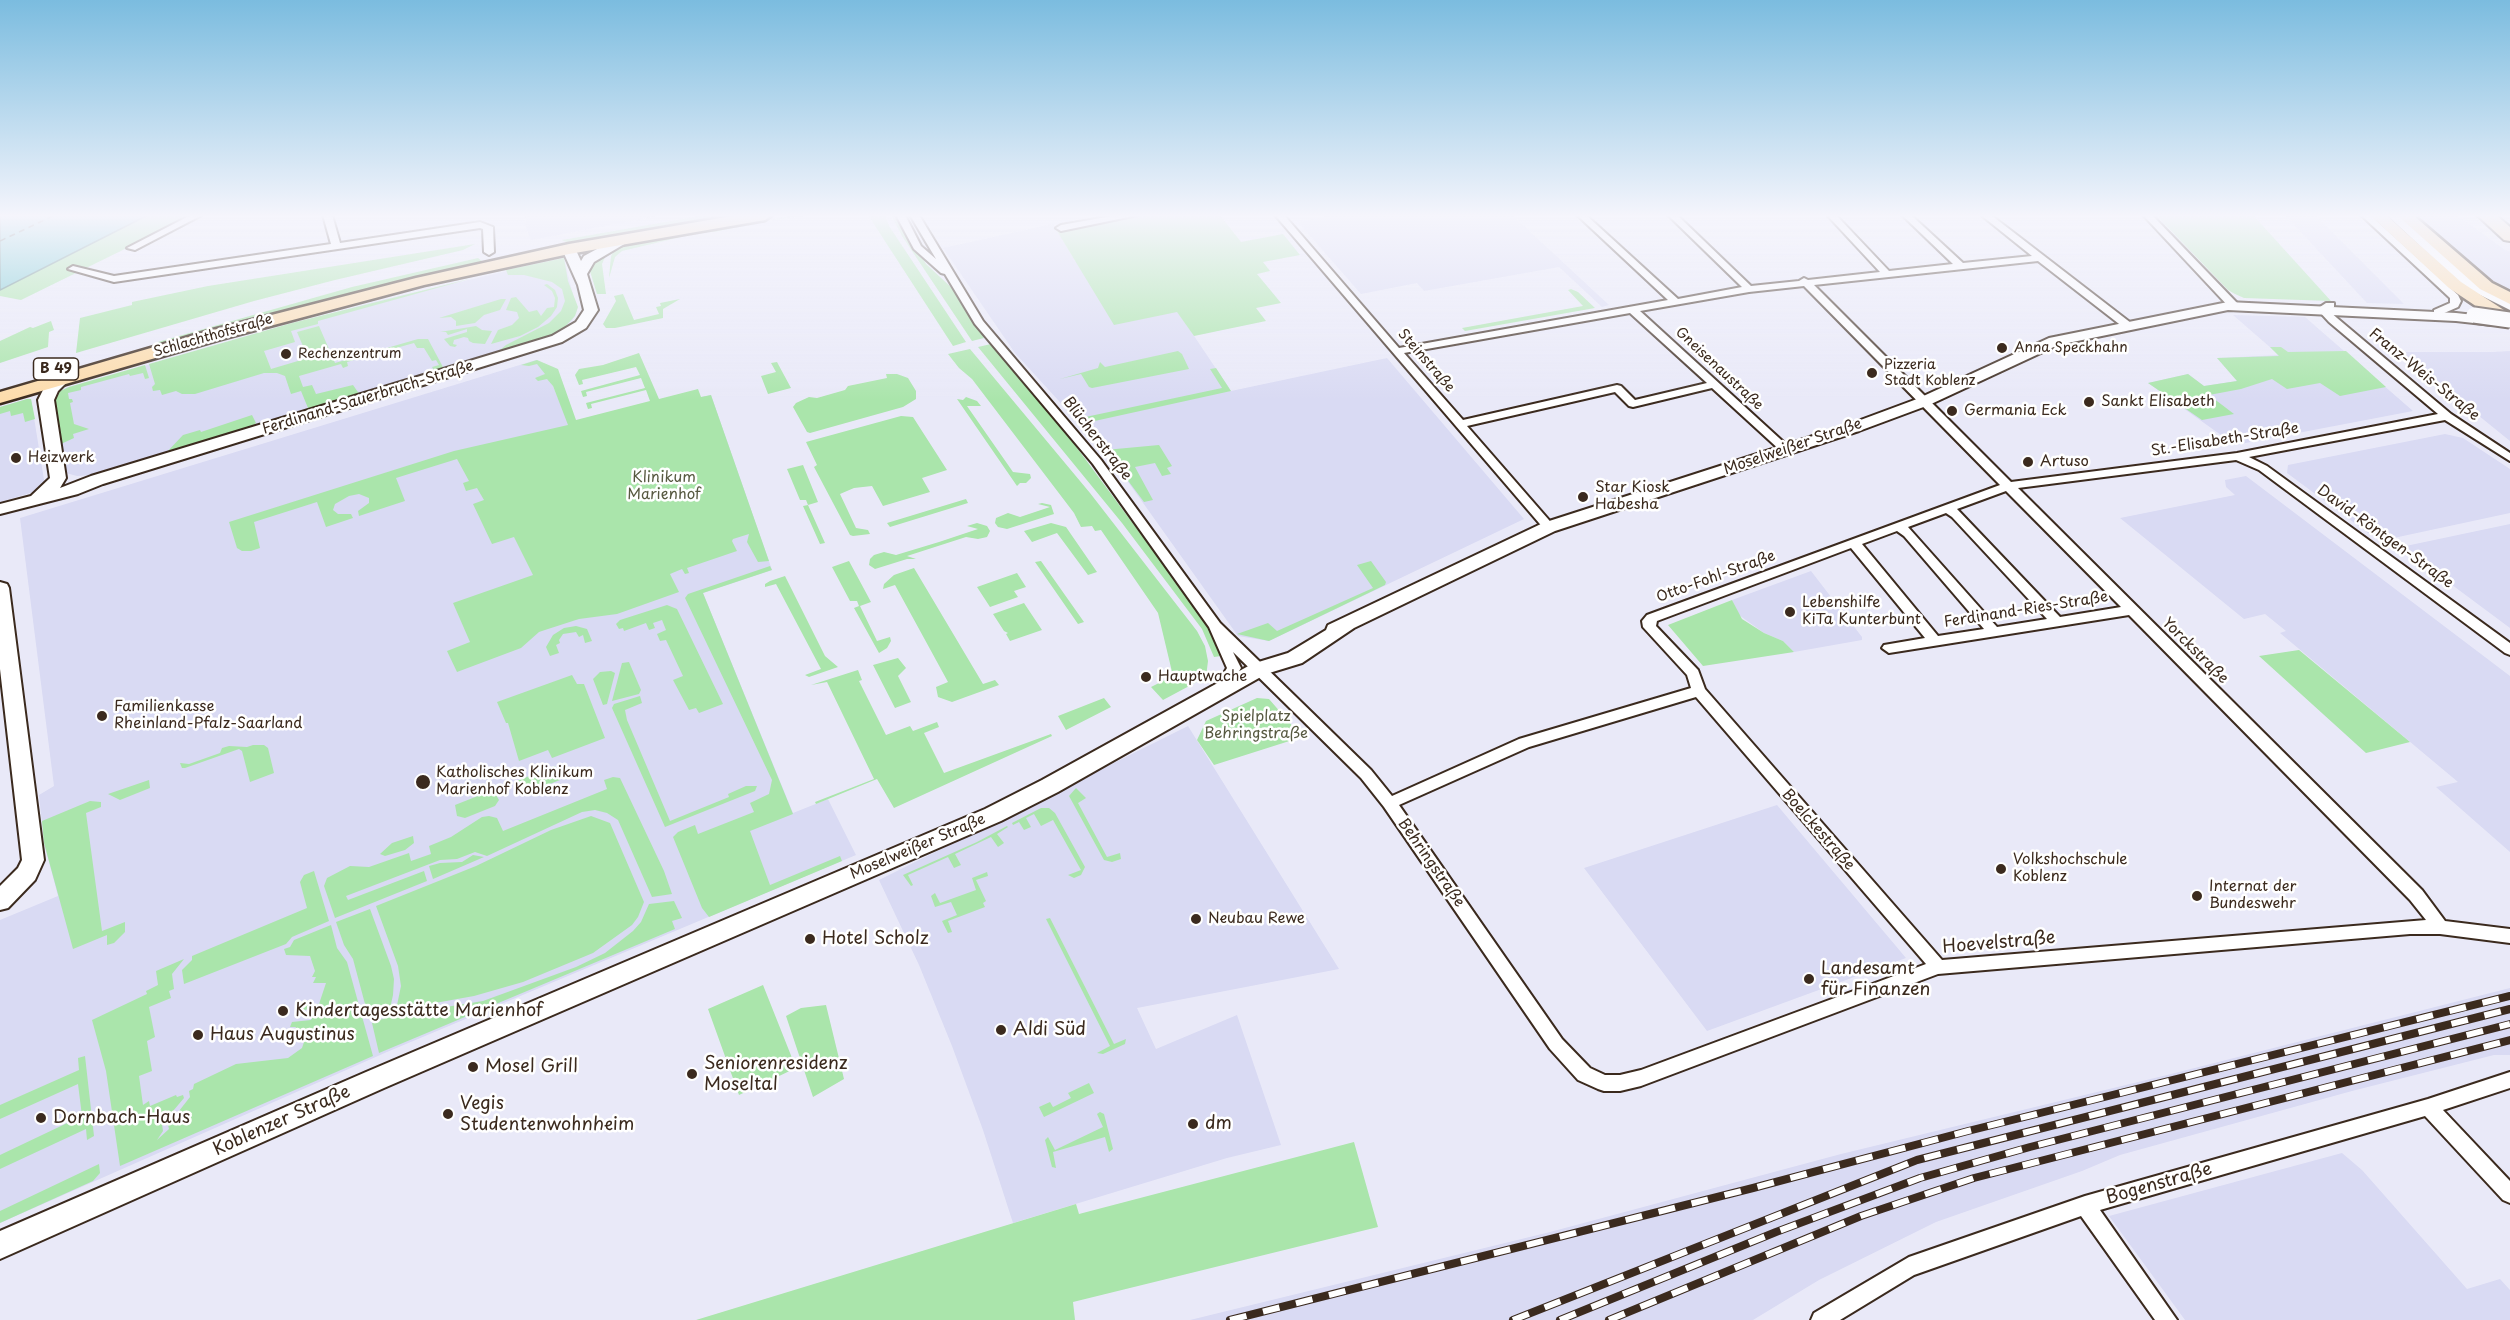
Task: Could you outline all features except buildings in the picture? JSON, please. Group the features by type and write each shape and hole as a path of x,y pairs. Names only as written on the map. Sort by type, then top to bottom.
{"main road":[{"name":"Schlachthofstraße","path":"3,394 61,380 140,350 319,307 428,277"},
{"path":"2446,277 2478,311 2510,322"},
{"path":"2475,277 2486,286 2510,299"},
{"name":"Schlachthofstraße","path":"3,394 113,351 140,350"},
{"path":"61,380 87,363 113,351"}],"street":[{"path":"104,277 114,279 130,277"},
{"name":"Ferdinand-Sauerbruch-Straße","path":"0,509 72,490 97,480 557,339 581,325 591,310 581,277"},
{"name":"Blücherstraße","path":"950,277 993,340 1097,462 1215,626 1234,668 1220,691"},
{"name":"Steinstraße","path":"1333,277 1549,527"},
{"path":"1648,277 1675,301"},
{"path":"1736,277 1749,289"},
{"path":"1398,351 1675,301 1804,281 1849,277"},
{"path":"2063,277 2127,325"},
{"path":"2211,277 2242,306"},
{"path":"2433,277 2455,297 2456,301 2454,305 2438,312"},
{"path":"2459,277 2476,290 2510,306"},
{"name":"Yorckstraße","path":"1804,281 2416,895 2440,927"},
{"name":"Moselweißer Straße","path":"565,998 993,815 1050,786 1259,669 1295,657 1347,625 1549,527 1786,450 1923,402 2033,349 2127,325 2242,306 2438,312 2478,311"},
{"name":"Gneisenaustraße","path":"1632,309 1786,450"},
{"name":"Moselweißer Straße","path":"2331,309 2478,311"},
{"name":"Franz-Weis-Straße","path":"2331,309 2351,333 2447,416 2510,458"},
{"name":"Franz-Weis-Straße","path":"2331,309 2351,333"},
{"path":"2478,311 2510,313"},
{"path":"58,478 46,397 61,380"},
{"path":"1460,424 1617,388 1633,404 1713,385"},
{"path":"3,394 37,394 46,397"},
{"name":"St.-Elisabeth-Straße","path":"2007,486 2237,456 2447,416"},
{"name":"David-Röntgen-Straße","path":"2237,456 2263,468 2510,650"},
{"name":"Ferdinand-Sauerbruch-Straße","path":"23,503 49,490 58,478 73,482 97,480"},
{"name":"Otto-Fohl-Straße","path":"1649,621 1652,618 1800,569 1852,543 2007,486"},
{"path":"1947,508 1956,514 2057,622"},
{"path":"1899,526 1908,533 1994,632"},
{"path":"1852,543 1861,550 1935,641"},
{"path":"0,588 33,860 27,873 0,901"},
{"name":"Ferdinand-Ries-Straße","path":"1889,648 2132,610"},
{"name":"Boelckestraße","path":"1649,621 1660,639 1669,645 1693,673 1699,691 1938,967"},
{"name":"Blücherstraße","path":"1215,626 1259,669"},
{"name":"Behringstraße","path":"1259,669 1366,774 1389,803 1556,1044 1584,1074"},
{"path":"1389,803 1524,744 1699,691"},
{"name":"Hoevelstraße","path":"1584,1074 1604,1083 1620,1083 1641,1078 1938,967 2410,927 2440,927 2510,936"},
{"name":"Koblenzer Straße","path":"0,1245 565,998"},
{"name":"Bogenstraße","path":"1821,1320 1909,1268 2085,1205 2428,1107 2510,1080"},
{"path":"2428,1107 2510,1194"},
{"path":"2085,1205 2167,1320"}],"shaded area":[{"path":"483,277 569,277 577,311 572,321 562,330 538,341 92,475 77,476 66,473 54,403 65,388 373,302"},
{"path":"963,277 1107,277 1178,312 1231,391 1387,358 1524,519 1269,641 1238,636 1111,458 1015,353"},
{"path":"1346,277 1505,277 1424,291 1417,283 1361,294"},
{"path":"1569,277 1578,277 1609,305 1602,307"},
{"path":"2342,277 2377,277 2404,304 2367,303"},
{"path":"2483,277 2510,277 2510,292 2499,290"},
{"path":"2233,315 2305,317 2413,411 2235,445 2148,383 2188,374 2204,386 2237,381 2217,358 2279,355"},
{"path":"2510,351 2510,441 2400,352 2493,352"},
{"name":"Katholisches Klinikum Marienhof Koblenz","path":"536,360 548,374 569,425 711,395 772,570 703,593 793,813 828,799 856,855 387,1052 0,1223 0,920 58,896 44,843 39,795 54,786 20,518"},
{"path":"31,399 45,486 37,491 0,502 0,407"},
{"path":"2445,434 2463,438 2510,469 2510,513 2389,539 2378,531 2368,533 2287,473 2288,465"},
{"path":"2246,476 2510,676 2510,852 2436,787 2458,782 2280,633 2286,631 2265,614 2244,619 2120,518 2235,495 2226,487 2225,480"},
{"path":"2510,524 2510,628 2401,547"},
{"name":"Lebenshilfe KiTa Kunterbunt","path":"1811,571 1862,640 1794,652 1783,641 1764,633 1739,615 1732,600"},
{"path":"1188,726 1339,969 1137,1008 1156,1049 1237,1015 1281,1145 1227,1158 1013,1223 983,1130 952,1046 919,965 879,880"},
{"path":"1777,805 1906,958 1707,1031 1584,868"},
{"path":"2510,988 2510,1055 2494,1055 2352,1091 2120,1155 2082,1171 1936,1222 1819,1280 1753,1320 1190,1320 1550,1232 1841,1154 2167,1075"},
{"path":"2342,1153 2362,1170 2467,1289 2500,1279 2510,1290 2510,1320 2185,1320 2109,1216"}],"green space":[{"path":"26,277 69,277 21,300 0,296 0,290"},
{"path":"268,277 350,277 254,301 76,353 80,318 132,305 132,302"},
{"path":"397,277 430,277 149,348 158,342 352,287"},
{"path":"530,277 567,277 578,307 575,316 562,330 547,338 495,354 506,345 549,323 561,311 565,301 562,289 552,282"},
{"path":"592,277 604,277 606,294 597,294"},
{"path":"908,277 923,277 966,342 953,346"},
{"path":"929,277 940,277 953,289 984,338 972,341"},
{"path":"1085,277 1259,277 1281,303 1256,308 1266,321 1194,336 1177,312 1114,325"},
{"path":"2215,277 2309,277 2331,301 2244,298 2228,290"},
{"path":"473,278 318,321 318,324 291,331 295,342 264,351 271,369 308,358 297,332 319,326 335,363 418,339 428,339 444,369 434,370 432,367 439,365 436,360 432,361 424,348 417,348 414,343 389,350 390,354 384,356 382,352 347,362 348,366 343,368 341,364 299,376 303,387 312,385 316,394 353,385 360,395 300,413 298,412 308,408 301,391 291,394 285,376 277,373 264,373 195,394 182,394 176,391 162,395 160,390 153,391 152,387 155,384 149,364 292,323"},
{"path":"547,284 555,290 558,298 557,307 551,316 538,327 520,336 491,344 498,330 512,325 519,318 517,312 506,310 511,298 516,297 529,312 537,310 541,316 547,308 554,307 555,298 552,291 544,285"},
{"path":"1568,290 1578,292 1595,308 1465,331 1462,328 1583,306"},
{"path":"623,294 634,320 659,314 656,307 661,306 660,303 680,299 663,309 663,318 606,328 603,324 616,301 614,296"},
{"path":"506,299 500,310 484,315 475,323 456,326 456,321 451,317 439,318"},
{"path":"51,321 54,330 49,332 48,347 0,363 0,341 30,327"},
{"path":"476,326 482,330 492,331 485,344 473,343 464,337 454,340 453,344 457,345 455,347 450,346 444,339 467,332 467,329 448,335 446,332 440,332"},
{"path":"991,344 1066,433 1202,617 1217,638 1221,656 1214,657 1202,629 1122,523 978,347"},
{"path":"2270,347 2281,347 2288,352 2346,351 2386,387 2340,396 2320,383 2287,389 2272,379 2241,389 2209,395 2234,414 2202,420 2148,383 2188,374 2204,386 2237,381 2217,358 2279,356"},
{"path":"970,349 1090,493 1197,631 1205,646 1208,661 1206,677 1163,700 1151,687 1173,676 1158,613 1101,530 1095,531 1092,526 1081,527 1074,513 972,379 948,354"},
{"path":"1178,351 1182,354 1189,369 1092,388 1081,374 1060,379 1098,368 1100,362 1105,367"},
{"name":"Klinikum Marienhof","path":"639,353 659,399 698,389 701,397 711,395 769,561 758,562 747,542 749,534 733,539 737,551 687,568 689,573 685,574 682,569 670,574 679,592 617,614 579,619 539,632 521,648 457,672 447,651 470,642 453,603 533,575 514,537 492,544 473,504 484,500 477,488 466,491 463,483 469,481 457,459 396,478 405,501 359,516 358,511 369,503 369,498 359,494 349,496 335,504 333,510 338,514 351,514 353,518 326,527 317,502 254,522 260,548 242,551 237,548 229,522 454,451 568,425 553,386 547,379 538,381 535,378 545,374 537,364 521,365 537,360 558,369 576,420 650,401 646,390 591,404 592,408 588,409 586,403 645,388 641,378 586,392 587,396 583,397 581,391 640,375 636,367 582,380 583,384 579,385 575,375 579,369 603,365"},
{"path":"777,362 791,388 768,394 761,376 776,372 771,363"},
{"path":"145,365 149,378 145,379 143,373 130,376 129,374 81,387 81,390 68,393 69,399 73,402 70,403 74,424 89,429 73,434 74,438 61,444 54,403 56,393 69,387"},
{"path":"1216,368 1231,391 1081,424 1076,419 1222,388 1210,369"},
{"path":"886,374 897,374 908,378 916,391 916,399 903,407 810,433 807,432 793,407 796,403 809,397 817,398 845,390 848,386 887,378"},
{"path":"966,397 977,401 981,406 967,406 1013,472 1030,474 1031,478 1026,483 1020,483 1017,486 957,399 963,400"},
{"path":"31,399 35,419 25,422 23,413 11,416 10,411 0,414 0,407"},
{"path":"252,415 256,423 251,427 166,453 183,435 200,430 201,432"},
{"path":"901,416 913,417 947,470 922,478 930,492 883,506 872,486 854,488 840,494 856,528 868,530 870,534 850,535 814,467 817,465 806,442"},
{"path":"1159,445 1172,466 1167,468 1171,474 1162,476 1155,463 1135,467 1153,500 1144,502 1105,450"},
{"path":"803,465 818,502 808,505 806,500 800,500 787,469"},
{"path":"966,499 968,503 890,527 887,523"},
{"path":"1038,504 1051,505 1054,514 1007,529 998,527 995,523 996,518 1008,513 1020,517 1050,507"},
{"path":"808,505 825,543 820,544 803,506"},
{"path":"977,523 987,526 990,531 987,537 978,539 966,537 907,556 916,559 907,559 875,569 869,565 874,555 884,552 896,555 939,542 978,529 967,526"},
{"path":"1051,523 1066,527 1097,572 1088,575 1057,533 1032,542 1024,531"},
{"path":"849,561 871,602 860,606 877,641 890,637 891,641 887,648 879,653 854,608 859,606 857,601 850,601 832,567"},
{"path":"1041,561 1084,622 1078,624 1035,562"},
{"path":"1371,561 1386,582 1385,585 1269,641 1237,634 1268,623 1277,631 1373,588 1357,565"},
{"path":"770,566 772,570 703,593 793,814 750,831 770,885 840,856 842,861 709,917 702,908 673,837 678,832 695,825 698,834 754,812 750,803 769,794 772,780 685,598 688,594"},
{"path":"914,568 983,684 995,680 999,685 952,702 938,697 936,687 948,682 895,585 883,589 884,584 894,575"},
{"path":"1017,573 1026,587 1014,591 1018,597 990,607 977,587"},
{"path":"785,576 825,656 838,667 809,677 805,675 821,669 776,584 765,587 765,584 770,581"},
{"path":"1732,600 1742,619 1764,633 1783,641 1794,652 1703,666 1668,625"},
{"path":"1024,603 1042,630 1010,641 1006,634 1008,633 1004,631 993,614"},
{"path":"667,605 677,609 723,704 699,713 696,708 689,710 673,680 683,676 666,640 660,641 657,634 666,630 662,620 653,623 655,628 649,630 646,623 624,631 616,624 620,620"},
{"path":"576,626 587,629 592,641 585,643 583,635 579,637 576,632 563,634 559,640 560,643 556,645 559,653 550,656 546,647 553,635 564,628"},
{"path":"2299,650 2410,742 2366,753 2259,656"},
{"path":"898,658 906,668 898,676 911,702 895,708 873,665"},
{"path":"629,662 641,690 639,694 612,701 622,663"},
{"path":"858,670 862,680 859,681 886,735 910,726 913,731 937,722 939,727 924,733 944,773 1051,734 1052,736 894,808 877,779 816,804 815,802 874,779 827,682 811,685"},
{"path":"600,672 615,673 607,704 603,705 593,679"},
{"path":"572,675 577,684 584,684 605,738 552,758 548,750 519,761 508,723 497,702"},
{"path":"640,696 642,703 625,710 627,720 670,821 729,797 728,794 746,786 757,786 755,791 665,827 612,708 614,704"},
{"path":"1104,698 1111,707 1066,730 1058,716"},
{"name":"Spielplatz Behringstraße","path":"1257,698 1269,699 1302,737 1214,765 1197,740 1206,721"},
{"path":"264,745 268,748 274,773 250,782 242,751 239,749 185,768 182,768 180,763 189,764 220,753 222,748 229,746"},
{"path":"555,766 560,780 529,792 515,793 514,782"},
{"path":"613,777 620,778 664,871 672,894 652,897 618,820 607,813 595,810 582,812 487,856 475,852 457,859 440,860 346,896 348,900 424,871 427,881 335,918 324,886 327,878 350,866 369,867 409,853 411,861 431,854 429,846 451,837 482,817 497,818 503,831 607,789 604,780"},
{"path":"149,780 150,788 120,800 108,794"},
{"path":"1076,788 1086,798 1078,803 1107,857 1120,853 1121,859 1112,862 1104,860 1069,796"},
{"path":"493,790 499,800 495,806 465,818 457,816 455,805"},
{"path":"90,801 101,802 101,807 86,813 102,931 125,922 125,932 114,943 107,945 107,935 73,949 44,843 42,821"},
{"path":"1041,808 1049,808 1055,813 1085,867 1081,875 1074,878 1068,875 1081,870 1053,820 1041,826 1034,814 1026,818 1031,827 1024,830 1019,822 1013,825 1012,823"},
{"path":"591,816 610,823 644,902 632,925 593,953 523,982 474,996 396,1010 401,986 398,966 376,906 476,866 551,830"},
{"path":"1007,826 997,834 1004,843 998,847 991,837 955,854 961,865 954,868 948,857 908,875 913,885 911,886 903,875 977,842"},
{"path":"413,836 414,843 405,850 385,856 380,854 392,843"},
{"path":"473,855 484,857 433,879 429,866 462,862"},
{"path":"314,871 329,921 292,937 286,944 184,984 182,970 192,960 192,956 307,908 300,882 304,875"},
{"path":"987,872 988,876 976,880 986,901 983,903 985,907 948,921 952,932 948,933 942,921 957,915 951,902 935,907 931,896 935,893 940,903 976,890 972,878"},
{"path":"674,901 682,918 672,921 675,929 379,1053 372,1023 390,1016 483,1001 576,967 605,953 633,931 641,922 649,904"},
{"path":"370,909 394,979 389,1013 369,1019 353,959 344,945 336,922"},
{"path":"1050,918 1114,1044 1126,1039 1125,1044 1103,1054 1097,1053 1110,1046 1046,919"},
{"path":"331,925 337,948 347,962 373,1056 120,1166 106,1071 92,1020 147,994 146,991 158,985 156,971 184,959 172,974 174,989 169,991 171,998 149,1007 155,1037 147,1041 152,1071 139,1076 143,1105 149,1101 150,1106 176,1095 177,1097 183,1095 184,1098 162,1124 163,1131 157,1140 169,1129 168,1125 190,1097 189,1091 193,1089 194,1084 236,1064 288,1058 302,1048 306,1036 292,1037 296,1027 290,1027 292,1022 311,1020 316,1009 302,1010 304,1005 319,1004 326,983 313,983 316,977 312,977 315,971 310,956 286,955 284,949 290,947 294,940"},
{"path":"763,985 796,1068 739,1095 708,1009"},
{"path":"826,1005 844,1079 813,1097 786,1016 801,1008"},
{"path":"85,1056 94,1136 87,1140 86,1129 0,1169 0,1155 82,1116 78,1084 0,1119 0,1105 79,1070 78,1058"},
{"path":"1089,1083 1094,1093 1044,1117 1039,1107 1050,1102 1053,1107 1071,1098 1068,1093"},
{"path":"1100,1112 1104,1114 1113,1149 1109,1152 1105,1137 1053,1152 1056,1168 1052,1167 1045,1140 1048,1137 1055,1150 1103,1127 1097,1114"},
{"path":"1354,1142 1378,1227 1073,1302 1075,1320 696,1320 1076,1204 1079,1214"},
{"path":"99,1164 100,1173 93,1181 0,1223 0,1211"}],"water":[{"path":"0,277 26,277 0,290"}],"railway":[{"path":"1230,1320 1753,1188 1968,1131 2510,996"},
{"path":"1513,1320 1917,1160 2510,1009"},
{"path":"1560,1320 1776,1232 1920,1178 2030,1147 2510,1024"},
{"path":"1609,1320 1861,1216 1974,1178 2510,1040"}],"place":[{"name":"Anna Speckhahn","path":"2002,348"},
{"name":"Rechenzentrum","path":"286,354"},
{"name":"Pizzeria Stadt Koblenz","path":"1872,373"},
{"name":"Sankt Elisabeth","path":"2089,402"},
{"name":"Germania Eck","path":"1952,411"},
{"name":"Heizwerk","path":"16,458"},
{"name":"Artuso","path":"2028,462"},
{"name":"Star Kiosk Habesha","path":"1583,497"},
{"name":"Lebenshilfe KiTa Kunterbunt","path":"1790,612"},
{"name":"Hauptwache","path":"1146,677"},
{"name":"Familienkasse Rheinland-Pfalz-Saarland","path":"102,716"},
{"name":"Katholisches Klinikum Marienhof Koblenz","path":"423,782"},
{"name":"Volkshochschule Koblenz","path":"2001,869"},
{"name":"Internat der Bundeswehr","path":"2197,896"},
{"name":"Neubau Rewe","path":"1196,919"},
{"name":"Hotel Scholz","path":"810,939"},
{"name":"Landesamt für Finanzen","path":"1809,979"},
{"name":"Kindertagesstätte Marienhof","path":"283,1011"},
{"name":"Aldi Süd","path":"1001,1030"},
{"name":"Haus Augustinus","path":"198,1035"},
{"name":"Mosel Grill","path":"473,1067"},
{"name":"Seniorenresidenz Moseltal","path":"692,1074"},
{"name":"Vegis Studentenwohnheim","path":"448,1114"},
{"name":"Dornbach-Haus","path":"41,1118"},
{"name":"dm","path":"1193,1124"}]}
